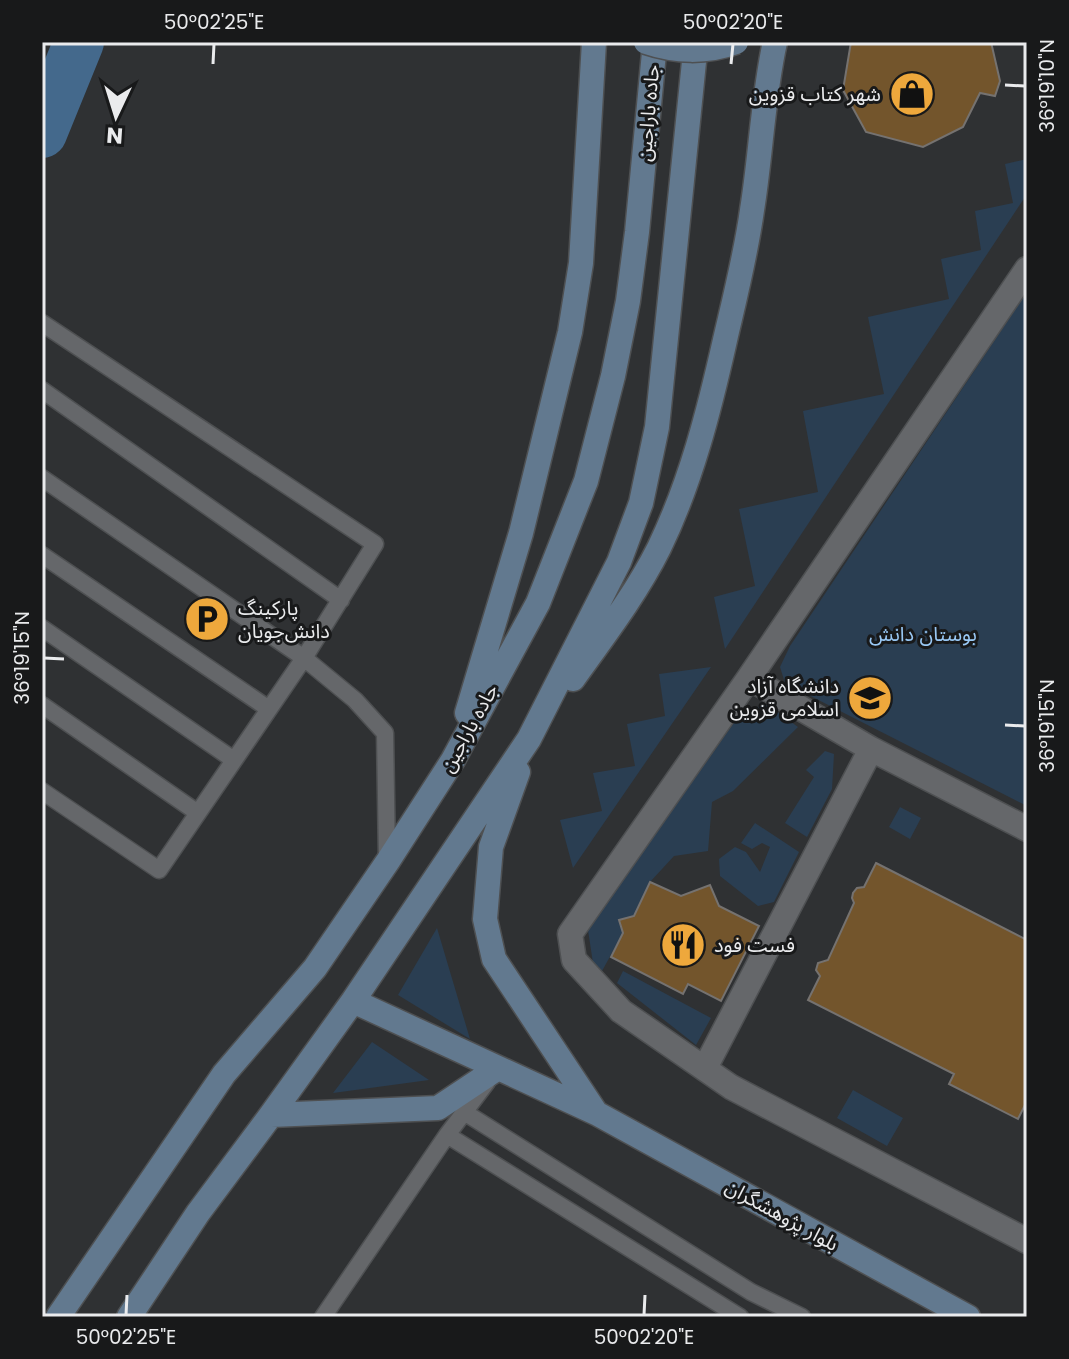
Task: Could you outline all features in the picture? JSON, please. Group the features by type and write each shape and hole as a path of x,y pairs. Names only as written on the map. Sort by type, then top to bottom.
{"main road":[{"path":"453,760 521,533 570,332 581,263 594,42"},
{"path":"646,42 689,50 716,49 736,42"},
{"name":"جاده باراجین","path":"58,1317 224,1074 315,968 388,861 453,760 538,603 586,481 613,376 628,301 637,232 655,42"},
{"name":"جاده باراجین","path":"129,1317 198,1213 353,1001 529,739 619,562 641,503 657,427 696,42"},
{"path":"596,1113 494,959 485,919 491,847 529,739 634,590 659,548 687,480 711,403 733,309 752,212 775,42"},
{"name":"بلوار پژوهشگران","path":"353,1001 596,1113 968,1317"},
{"path":"271,1115 438,1108 498,1068"}],"street":[{"path":"1027,269 749,678 570,934 574,960 621,1011 731,1087 1027,1241"},
{"path":"749,678 871,749 1027,829"},
{"path":"705,1068 871,749"}],"lane":[{"path":"42,323 375,544 304,658 159,870 42,791"},
{"path":"42,390 341,600"},
{"path":"42,478 304,658 355,700 385,733 388,861"},
{"path":"42,555 269,709"},
{"path":"42,628 234,760"},
{"path":"42,705 198,813"},
{"path":"323,1317 447,1135 498,1068"},
{"path":"464,1112 751,1292 802,1317"},
{"path":"447,1135 740,1317"}],"green space":[{"path":"1027,159 1027,194 725,649 714,597 755,586 739,509 818,492 803,411 884,394 868,317 949,299 941,259 981,250 975,211 1013,203 1005,164"},
{"name":"بوستان دانش","path":"1027,292 1027,806 785,683 780,667 790,646"},
{"path":"711,667 573,868 560,820 602,811 593,773 635,766 627,724 665,716 659,674"},
{"path":"768,705 798,727 733,791 712,802 708,851 674,856 650,882 634,916 619,920 623,933 602,971 593,963 588,930 743,710"},
{"path":"825,751 834,754 832,789 807,837 785,823 814,777 806,770"},
{"path":"900,807 921,818 910,839 889,827"},
{"path":"755,823 799,852 774,902 758,906 720,876 719,859 735,847 746,852 760,872 770,847 762,843 752,849 741,843"},
{"path":"437,928 470,1039 398,995"},
{"path":"623,971 711,1018 696,1045 617,983"},
{"path":"372,1042 429,1080 333,1093"},
{"path":"853,1090 903,1118 887,1146 837,1118"}],"building":[{"name":"شهر کتاب قزوین","path":"851,42 991,42 1000,81 995,96 980,93 963,127 923,147 866,132 843,90"},
{"path":"876,863 1027,940 1027,1101 1018,1119 949,1084 954,1074 808,1000 820,976 816,970 818,963 828,960 854,903 853,893 857,888 864,887"},
{"name":"فست فود","path":"650,882 681,896 710,885 719,906 759,926 721,1001 688,984 683,994 611,957 623,933 619,920 634,916"}],"waterway":[{"path":"42,133 79,42"}],"place":[{"name":"شهر کتاب قزوین","path":"912,94"},
{"name":"پارکینگ دانش‌جویان","path":"207,619"},
{"name":"دانشگاه آزاد اسلامی قزوین","path":"870,698"},
{"name":"فست فود","path":"683,945"}]}
